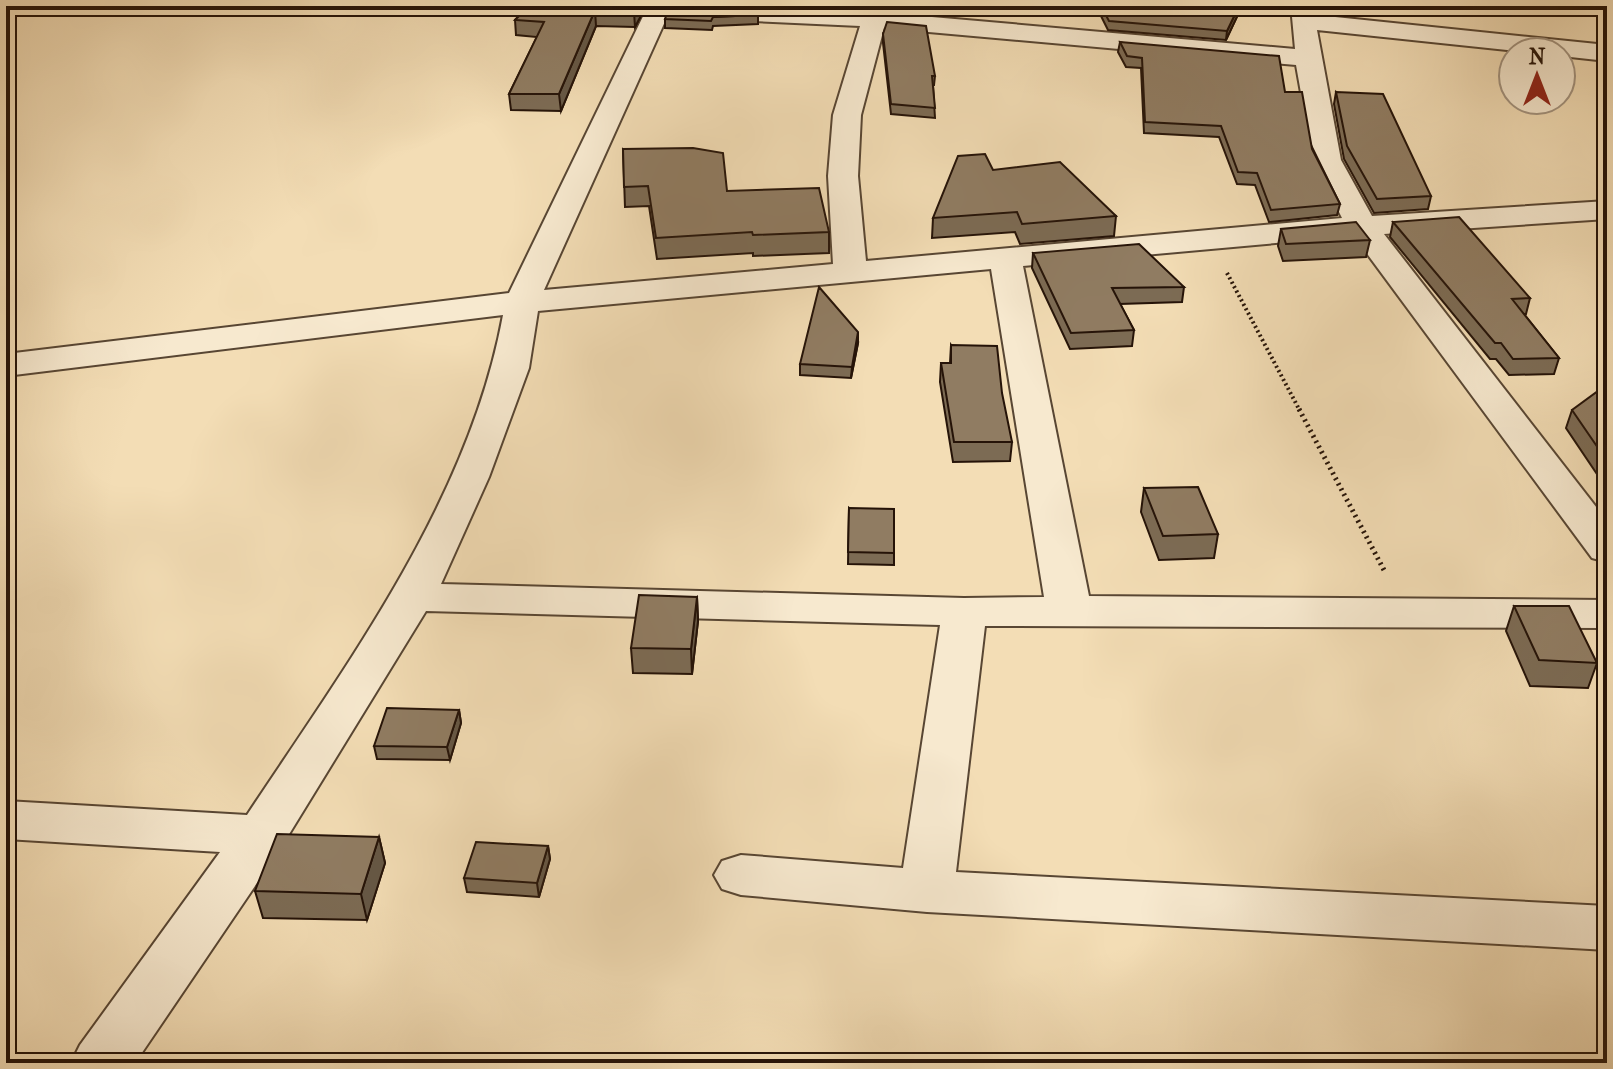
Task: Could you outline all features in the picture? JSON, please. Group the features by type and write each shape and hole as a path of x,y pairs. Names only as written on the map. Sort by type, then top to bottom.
{"street":[{"path":"101,1063 261,835 413,597 469,477 511,368 522,302 660,8 875,12 1308,58"},
{"path":"850,271 843,176 847,115 875,12"},
{"path":"1607,53 1304,13 1308,58 1327,160 1362,226 1607,549"},
{"path":"6,365 522,302 1362,226 1607,210"},
{"path":"1006,260 1069,610"},
{"path":"413,597 964,612 1607,614"},
{"path":"927,891 964,612"},
{"path":"6,820 261,835"},
{"path":"741,875 927,891 1607,928"}],"path":[{"path":"1210,241 1406,613"}],"building":[{"path":"529,6 637,6 634,12 595,10 559,94 509,94 544,22 515,20"},
{"path":"1101,6 1141,6 1143,11 1194,15 1198,6 1239,6 1227,31 1109,21"},
{"path":"668,11 758,15 713,17 711,21 665,19"},
{"path":"887,22 926,26 935,76 932,76 935,108 891,104 883,34"},
{"path":"1120,42 1279,56 1285,92 1302,92 1312,149 1340,204 1271,210 1257,173 1238,172 1221,126 1145,122 1142,58 1127,56"},
{"path":"1336,92 1383,94 1431,196 1377,199 1347,146"},
{"path":"693,148 723,153 727,191 819,188 829,232 753,235 752,232 656,238 648,186 624,187 623,149"},
{"path":"985,154 993,170 1060,162 1116,216 1022,224 1017,212 933,218 958,156"},
{"path":"1459,217 1530,298 1512,299 1559,358 1513,359 1501,343 1495,343 1393,222"},
{"path":"1356,222 1370,240 1286,244 1281,229"},
{"path":"1139,244 1184,287 1112,288 1134,330 1071,333 1033,253"},
{"path":"819,287 858,332 852,367 800,364"},
{"path":"951,345 997,346 1012,442 954,442 941,363 951,363"},
{"path":"1598,391 1607,403 1607,461 1572,410"},
{"path":"1198,487 1218,534 1163,536 1144,488"},
{"path":"849,508 894,509 894,553 848,552"},
{"path":"639,595 697,597 691,649 631,648"},
{"path":"1514,606 1569,606 1597,663 1539,660"},
{"path":"387,708 459,710 447,747 374,746"},
{"path":"277,834 379,837 361,894 255,891"},
{"path":"476,842 548,846 537,883 464,878"}]}
